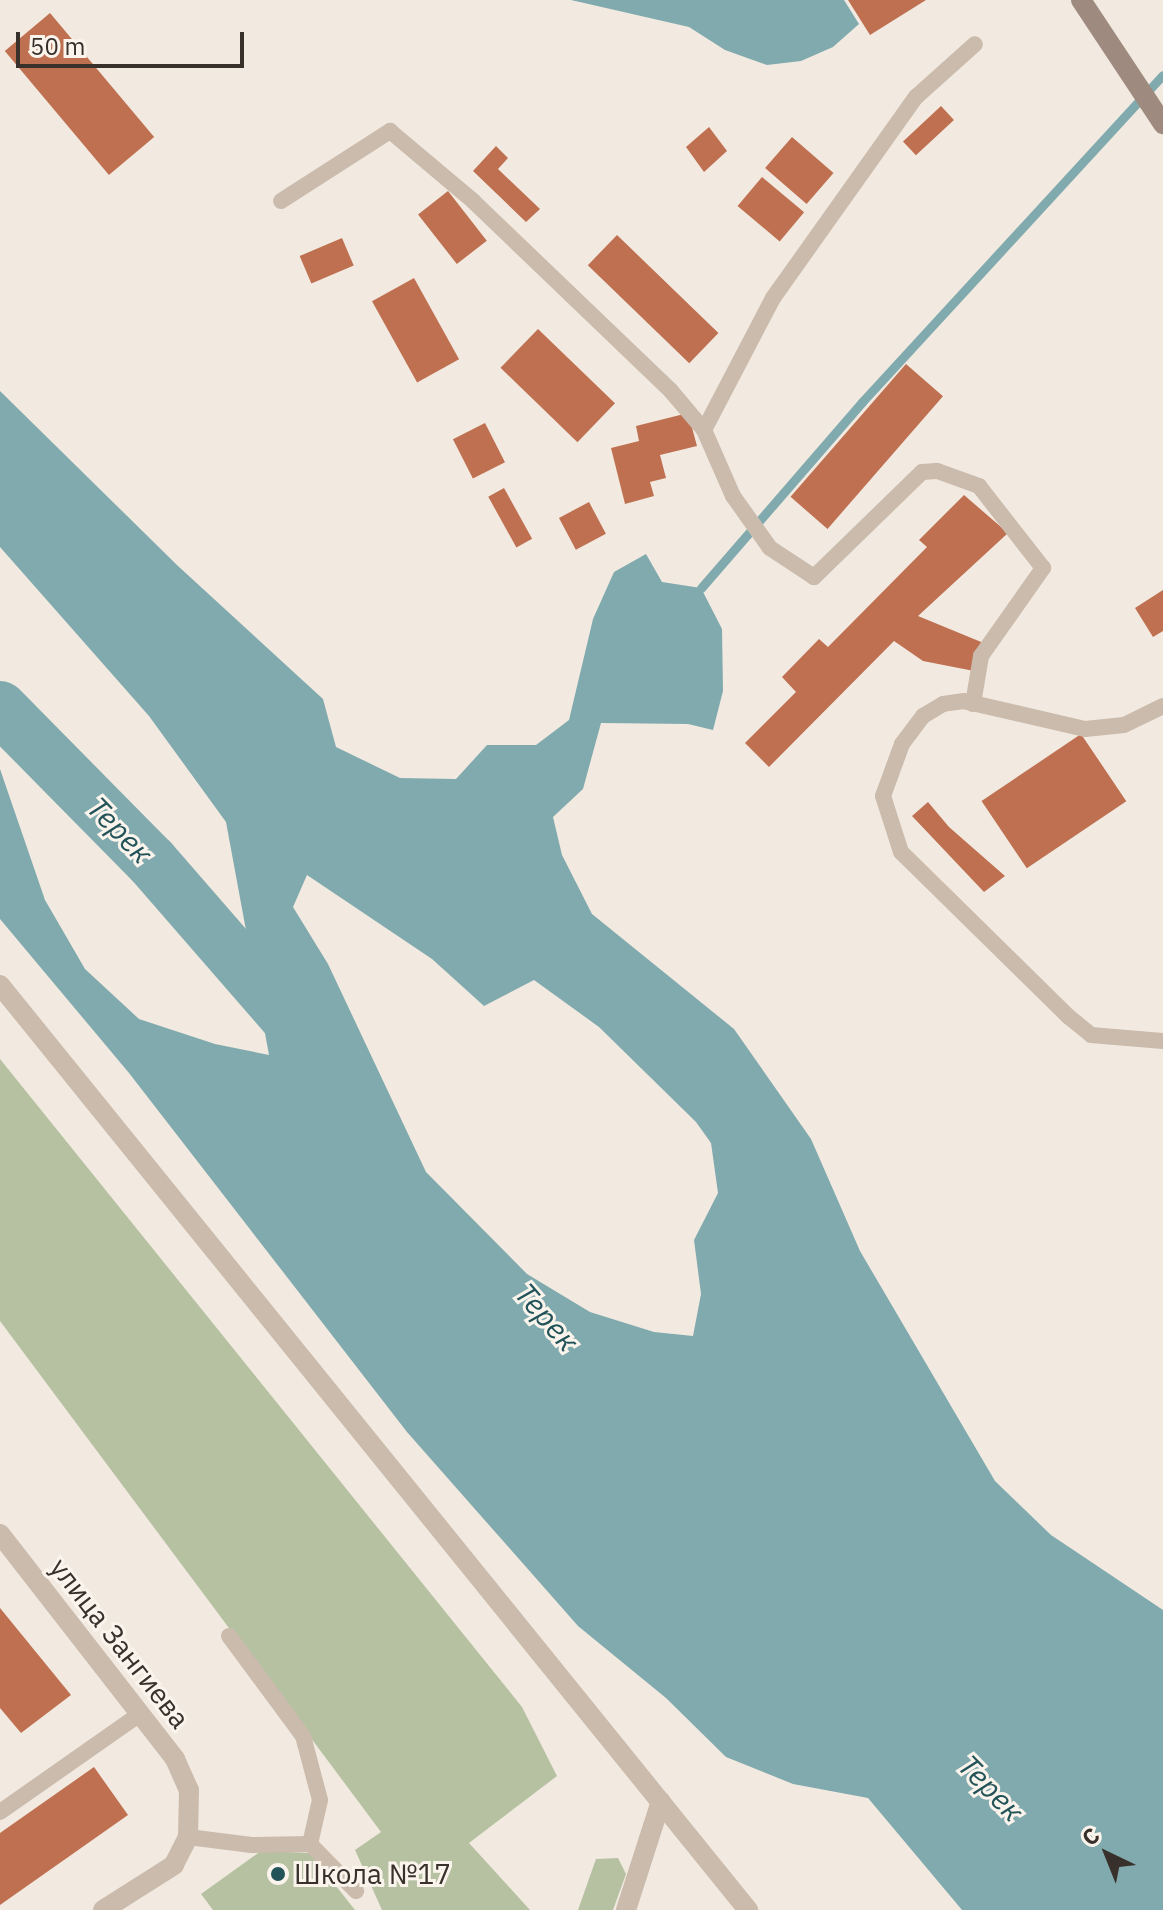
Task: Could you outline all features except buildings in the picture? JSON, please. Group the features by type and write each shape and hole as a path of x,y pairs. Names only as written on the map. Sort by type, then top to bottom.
{"main road":[{"path":"1081,0 1163,124"}],"street":[{"path":"0,985 748,1910"},
{"name":"улица Зангиева","path":"0,1534 175,1759 189,1790 188,1837"},
{"path":"626,1910 661,1801"},
{"path":"103,1910 174,1865 188,1837"}],"lane":[{"path":"704,430 782,286 916,97 975,44"},
{"path":"281,201 390,131 473,201 671,391 704,430 733,496 770,548 814,577 922,472 937,471 979,486 1043,568 981,656 973,704"},
{"path":"1163,706 1124,725 1085,729 973,704 943,704 923,716 902,744 883,796 901,852 1091,1035 1163,1041"},
{"path":"229,1636 303,1736 320,1800 310,1844"},
{"path":"2,1806 140,1714"},
{"path":"188,1837 251,1845 310,1844 356,1891"}],"green space":[{"path":"0,1059 522,1707 557,1776 469,1843 530,1910 382,1910 355,1850 381,1832 0,1321"},
{"name":"Школа №17","path":"261,1851 310,1853 355,1910 213,1910 201,1894"},
{"path":"618,1858 626,1874 613,1910 578,1910 596,1859"}],"water":[{"path":"571,0 844,0 859,24 833,47 801,61 767,65 725,50 689,27"},
{"path":"0,391 178,566 323,699 336,747 400,778 456,779 487,745 536,745 569,720 593,619 614,572 646,554 662,582 701,588 722,629 723,691 713,730 688,724 601,723 583,789 553,817 562,855 592,914 734,1029 811,1139 860,1251 995,1481 1051,1535 1163,1610 1163,1910 962,1910 868,1798 793,1784 726,1757 666,1698 578,1626 407,1432 129,1073 0,919 0,769 45,900 85,969 139,1019 215,1044 269,1055 226,822 149,716 0,547","holes":["307,875 432,959 484,1006 534,980 599,1027 696,1122 711,1143 718,1193 694,1240 701,1294 693,1336 654,1332 590,1312 527,1274 426,1172 328,964 293,907"]}],"waterway":[{"path":"701,588 862,402 1163,75"},
{"name":"Терек","path":"0,708 152,862 305,1038"}],"place":[{"name":"Школа №17","path":"278,1874"}]}
